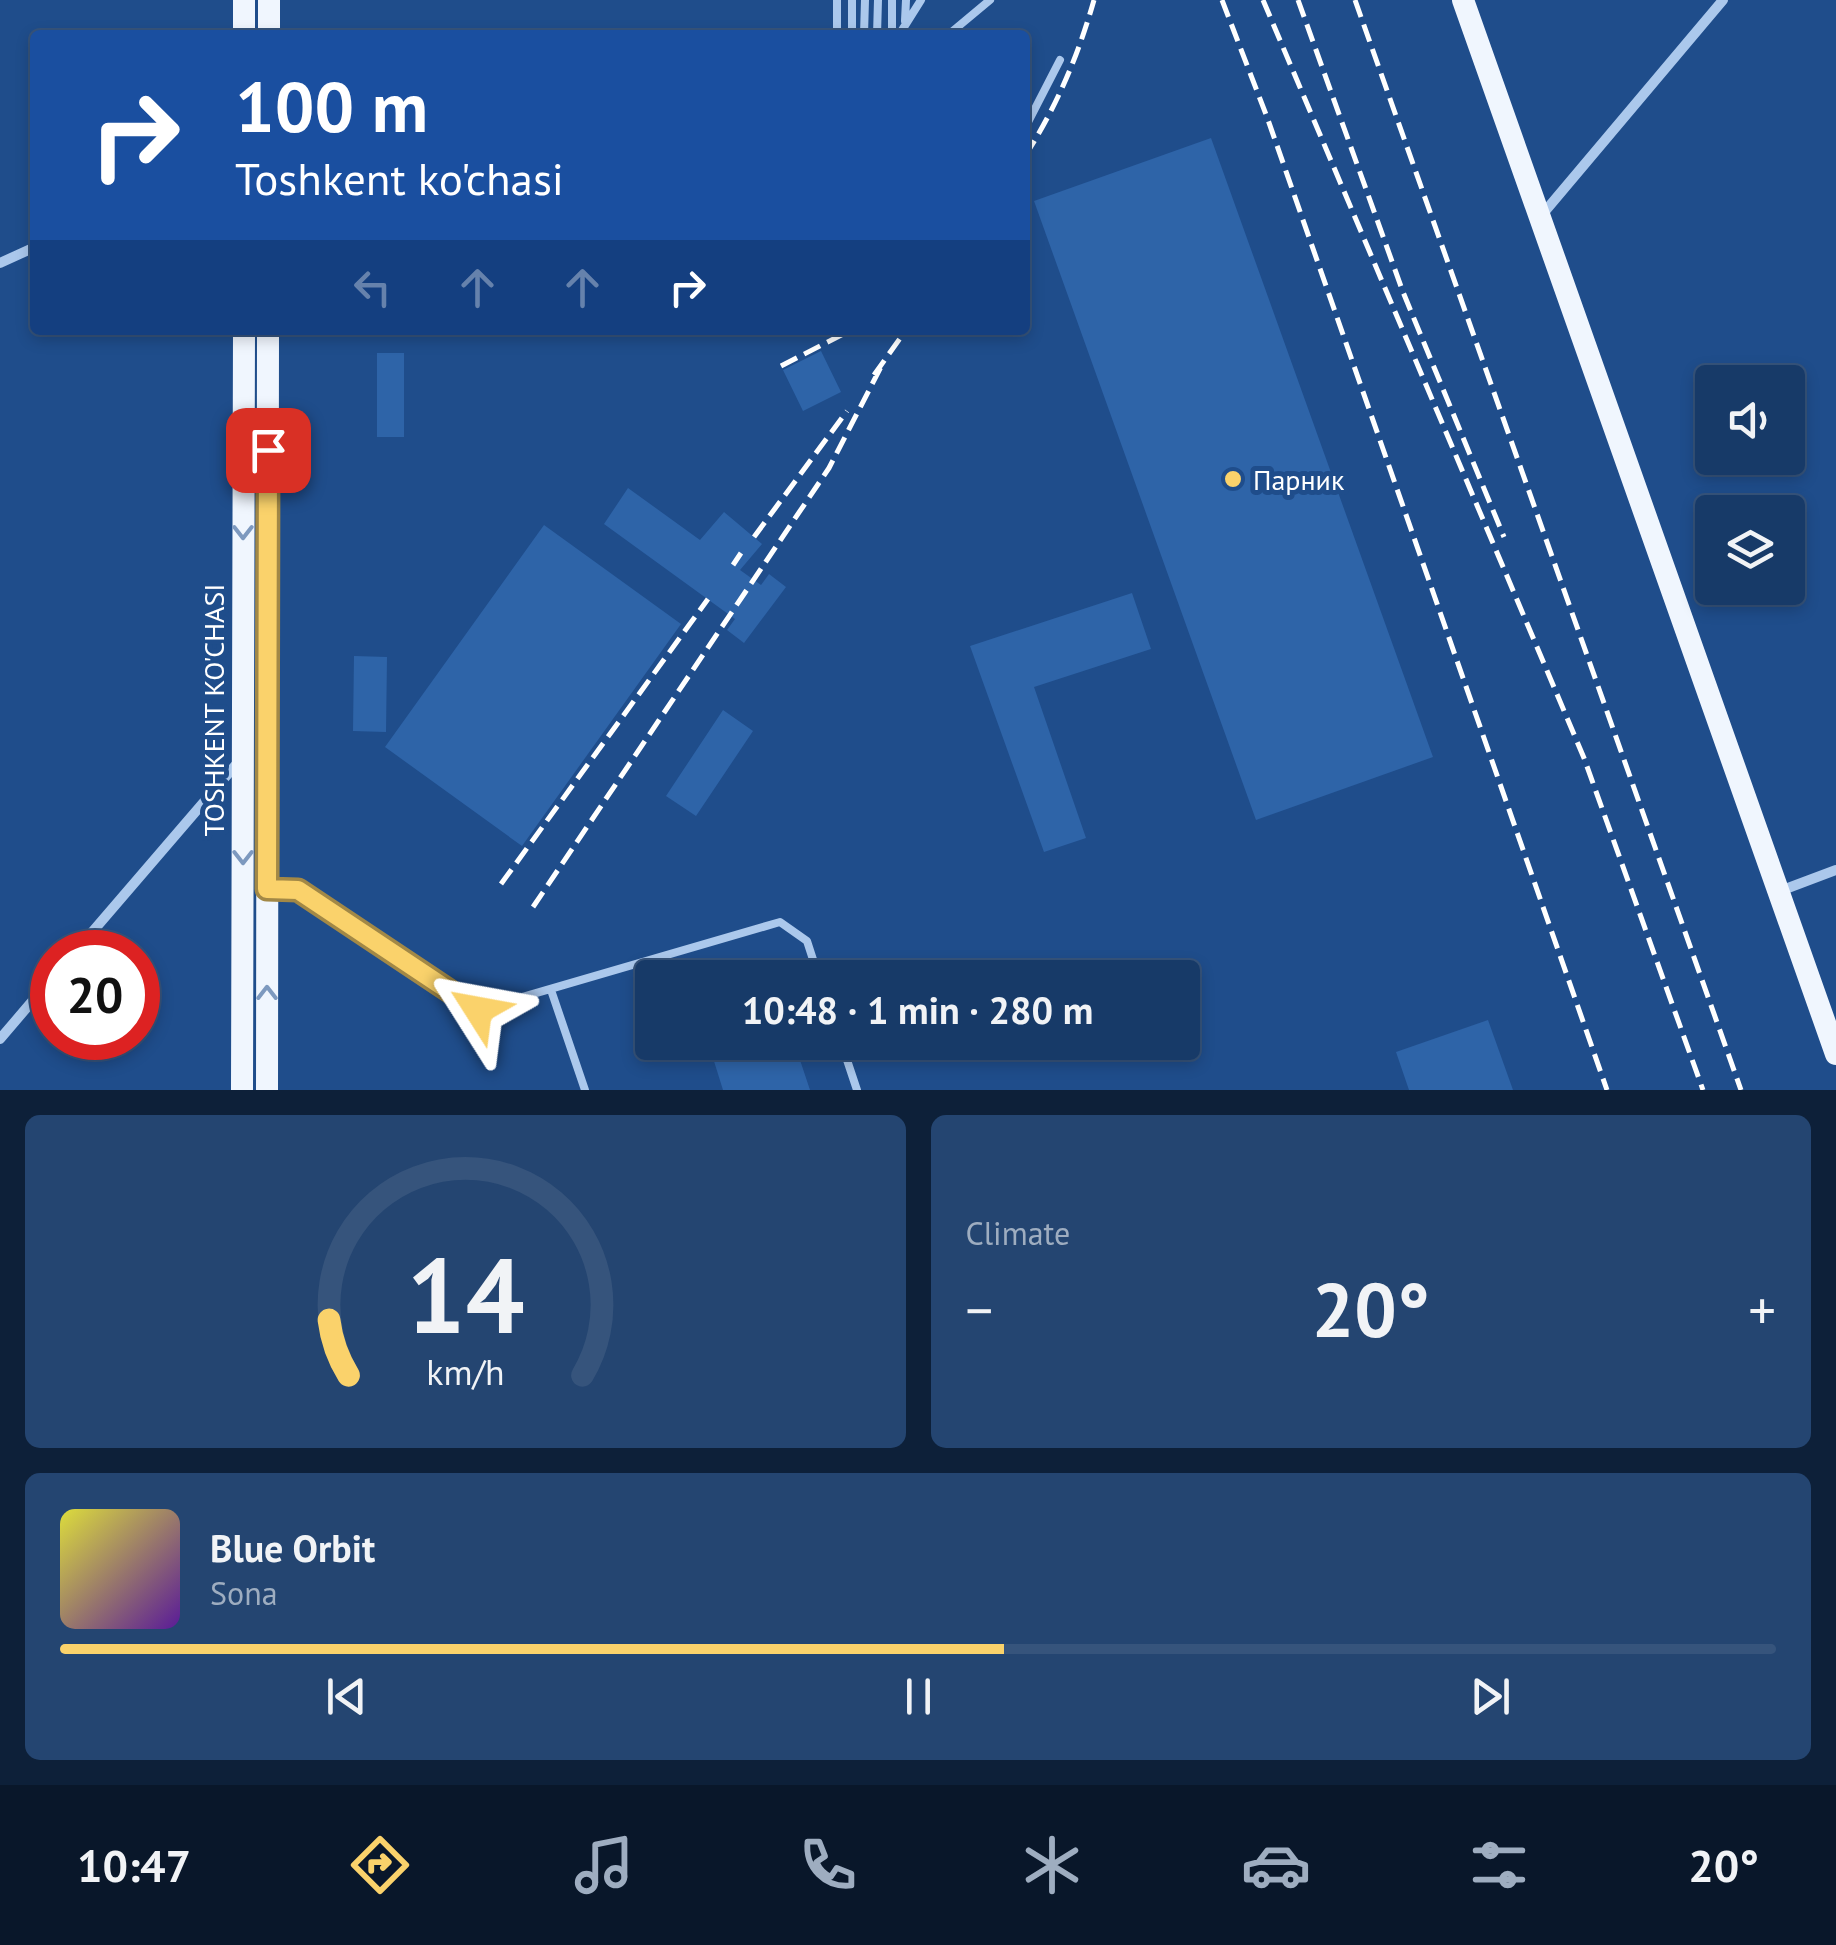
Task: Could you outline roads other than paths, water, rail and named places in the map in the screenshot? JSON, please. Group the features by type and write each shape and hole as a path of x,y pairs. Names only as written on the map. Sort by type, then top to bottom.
{"main road":[{"path":"244,0 244,30"},
{"path":"269,0 269,30"},
{"path":"1464,0 1836,1054"},
{"name":"TOSHKENT KO'CHASI","path":"242,1090 244,335"},
{"name":"TOSHKENT KO'CHASI","path":"266,1090 268,335"}],"street":[{"path":"1541,216 1723,0"},
{"path":"0,263 30,249"},
{"path":"93,930 243,757"},
{"path":"1780,891 1836,870"},
{"path":"0,1039 30,1004"}],"lane":[{"path":"837,0 837,30"},
{"path":"852,0 852,30"},
{"path":"864,30 865,0"},
{"path":"878,0 878,30"},
{"path":"892,0 892,30"},
{"path":"905,26 906,0"},
{"path":"954,30 990,0"},
{"path":"903,30 919,2"},
{"path":"1030,118 1060,60"},
{"path":"267,889 298,890 478,1010 635,965"},
{"path":"651,960 780,922 807,941 814,960"},
{"path":"550,990 585,1090"},
{"path":"847,1060 858,1090"}],"railway":[{"path":"1030,147 1066,80 1094,0"},
{"path":"1222,0 1267,117 1607,1090"},
{"path":"1263,0 1584,758 1703,1090"},
{"path":"1298,0 1403,292 1504,537"},
{"path":"1355,0 1741,1090"},
{"path":"781,366 841,335"},
{"path":"874,375 902,335"},
{"path":"533,907 829,468 883,363"},
{"path":"754,537 847,411"},
{"path":"733,565 741,553"},
{"path":"501,884 708,599"}],"place":[{"name":"Парник","path":"1233,479"}]}
